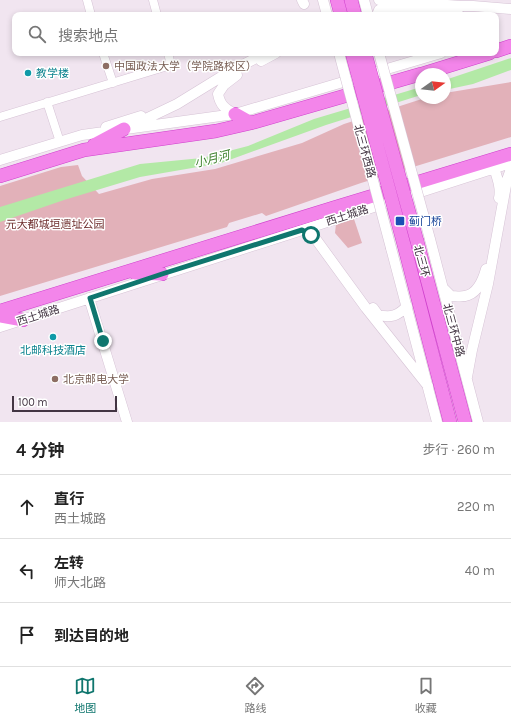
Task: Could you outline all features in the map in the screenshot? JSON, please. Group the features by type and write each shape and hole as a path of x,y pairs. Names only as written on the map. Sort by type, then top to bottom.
{"highway":[{"path":"337,0 340,12"},
{"path":"350,0 354,12"},
{"path":"499,50 511,46"},
{"name":"北三环","path":"353,56 397,247 450,422"},
{"name":"北三环","path":"366,56 423,240 465,422"},
{"path":"455,65 462,56"},
{"path":"444,68 481,56"},
{"path":"0,176 84,150 216,131 251,123 415,76"},
{"path":"235,114 251,123"},
{"path":"84,150 124,129"},
{"name":"西土城路","path":"0,311 511,154"},
{"path":"464,168 491,170"},
{"path":"324,222 332,208"},
{"path":"127,272 162,274"},
{"path":"0,316 23,320"}],"street":[{"path":"87,0 90,12"},
{"path":"153,0 156,12"},
{"path":"322,0 325,12"},
{"path":"364,0 367,12"},
{"path":"379,0 511,9"},
{"path":"378,12 384,7 431,12"},
{"path":"104,56 113,83"},
{"path":"0,117 171,65 169,56"},
{"path":"124,129 177,104 229,72 260,56"},
{"path":"235,114 219,102 218,94 224,85 231,79 271,56"},
{"name":"北三环西路","path":"340,56 397,247"},
{"path":"380,56 423,240"},
{"path":"82,135 235,114 431,56"},
{"path":"47,102 60,142"},
{"path":"0,160 177,104"},
{"name":"西土城路","path":"0,327 511,163"},
{"path":"467,377 488,284 507,180 511,169"},
{"path":"442,288 451,296 466,296 476,291 484,279 500,193 495,171 491,170"},
{"path":"324,222 320,232 327,248 378,316 392,317 401,313 407,306"},
{"path":"302,230 308,232 315,238 366,308 428,386"},
{"name":"北三环中路","path":"423,240 442,288 478,422"},
{"path":"397,247 407,306 437,422"},
{"path":"90,298 127,422"}],"green space":[{"name":"元大都城垣遗址公园","path":"511,82 511,137 361,183 266,216 262,213 229,223 227,227 0,296 0,186 61,167 78,165 82,176 99,194 152,179 215,169 302,143 344,124 415,101 415,104 451,104 451,92"},
{"path":"354,219 362,243 348,248 335,233 336,224"}],"water":[{"path":"511,58 511,70 473,84 451,89 451,78"},
{"name":"小月河","path":"415,89 415,97 326,125 221,163 140,177 64,200 0,222 0,207 140,164 202,158 248,146 314,119"}],"place":[{"name":"中国政法大学（学院路校区）","path":"106,66"},
{"name":"教学楼","path":"28,73"},
{"name":"蓟门桥","path":"400,221"},
{"name":"北邮科技酒店","path":"53,337"},
{"name":"北京邮电大学","path":"55,379"}],"route":[{"path":"103,341 90,298 302,230 311,235"}]}
